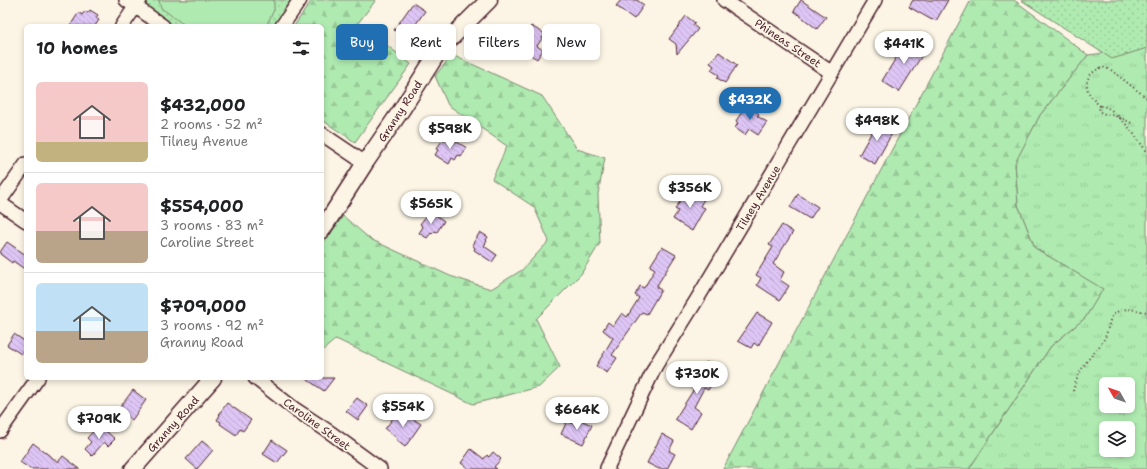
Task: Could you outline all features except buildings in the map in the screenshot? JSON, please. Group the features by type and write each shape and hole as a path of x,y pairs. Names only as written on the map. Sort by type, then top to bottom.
{"street":[{"path":"283,24 300,0"},
{"name":"Granny Road","path":"324,227 440,49 489,0"},
{"name":"Phineas Street","path":"724,0 832,73"},
{"name":"Tilney Avenue","path":"608,469 606,468 656,365 696,301 875,0"},
{"path":"123,24 134,2 161,24"},
{"path":"324,135 365,163"},
{"path":"24,167 0,202 24,220"},
{"path":"0,431 37,380"},
{"name":"Granny Road","path":"133,469 211,380"},
{"name":"Caroline Street","path":"258,380 296,410 331,433 380,469"}],"path":[{"path":"1147,98 1111,70 1102,67 1096,70 1089,78 1086,85 1093,100 1100,106 1104,105 1111,109 1121,118 1147,152"},
{"path":"1100,106 1099,111 1102,114 1121,118 1131,123"},
{"path":"1073,391 1076,380 1082,369 1102,342 1112,316 1118,311 1124,310 1147,312"}],"green space":[{"path":"146,0 293,0 276,24 170,24 142,5"},
{"path":"159,0 274,0 274,10 267,24 183,24 161,8"},
{"path":"312,0 376,0 358,23 359,24 336,24 336,60 388,60 388,46 396,52 396,60 406,60 411,64 355,142 324,121 324,24 295,24"},
{"path":"971,0 1014,0 1088,55 1040,115 1015,163 1018,205 1035,248 1103,289 1085,318 1051,346 969,469 723,469"},
{"path":"1021,0 1147,0 1147,48 1112,59"},
{"path":"1147,48 1147,469 969,469 1051,346 1085,318 1102,289 1035,248 1018,205 1015,162 1040,115 1088,55"},
{"path":"456,57 542,96 577,149 605,158 598,194 600,243 581,274 536,319 560,367 539,387 473,404 336,339 324,349 324,242 343,216 370,239 450,276 491,289 522,270 549,241 534,207 492,179 507,146 448,105 435,76 448,60 456,60"}]}
